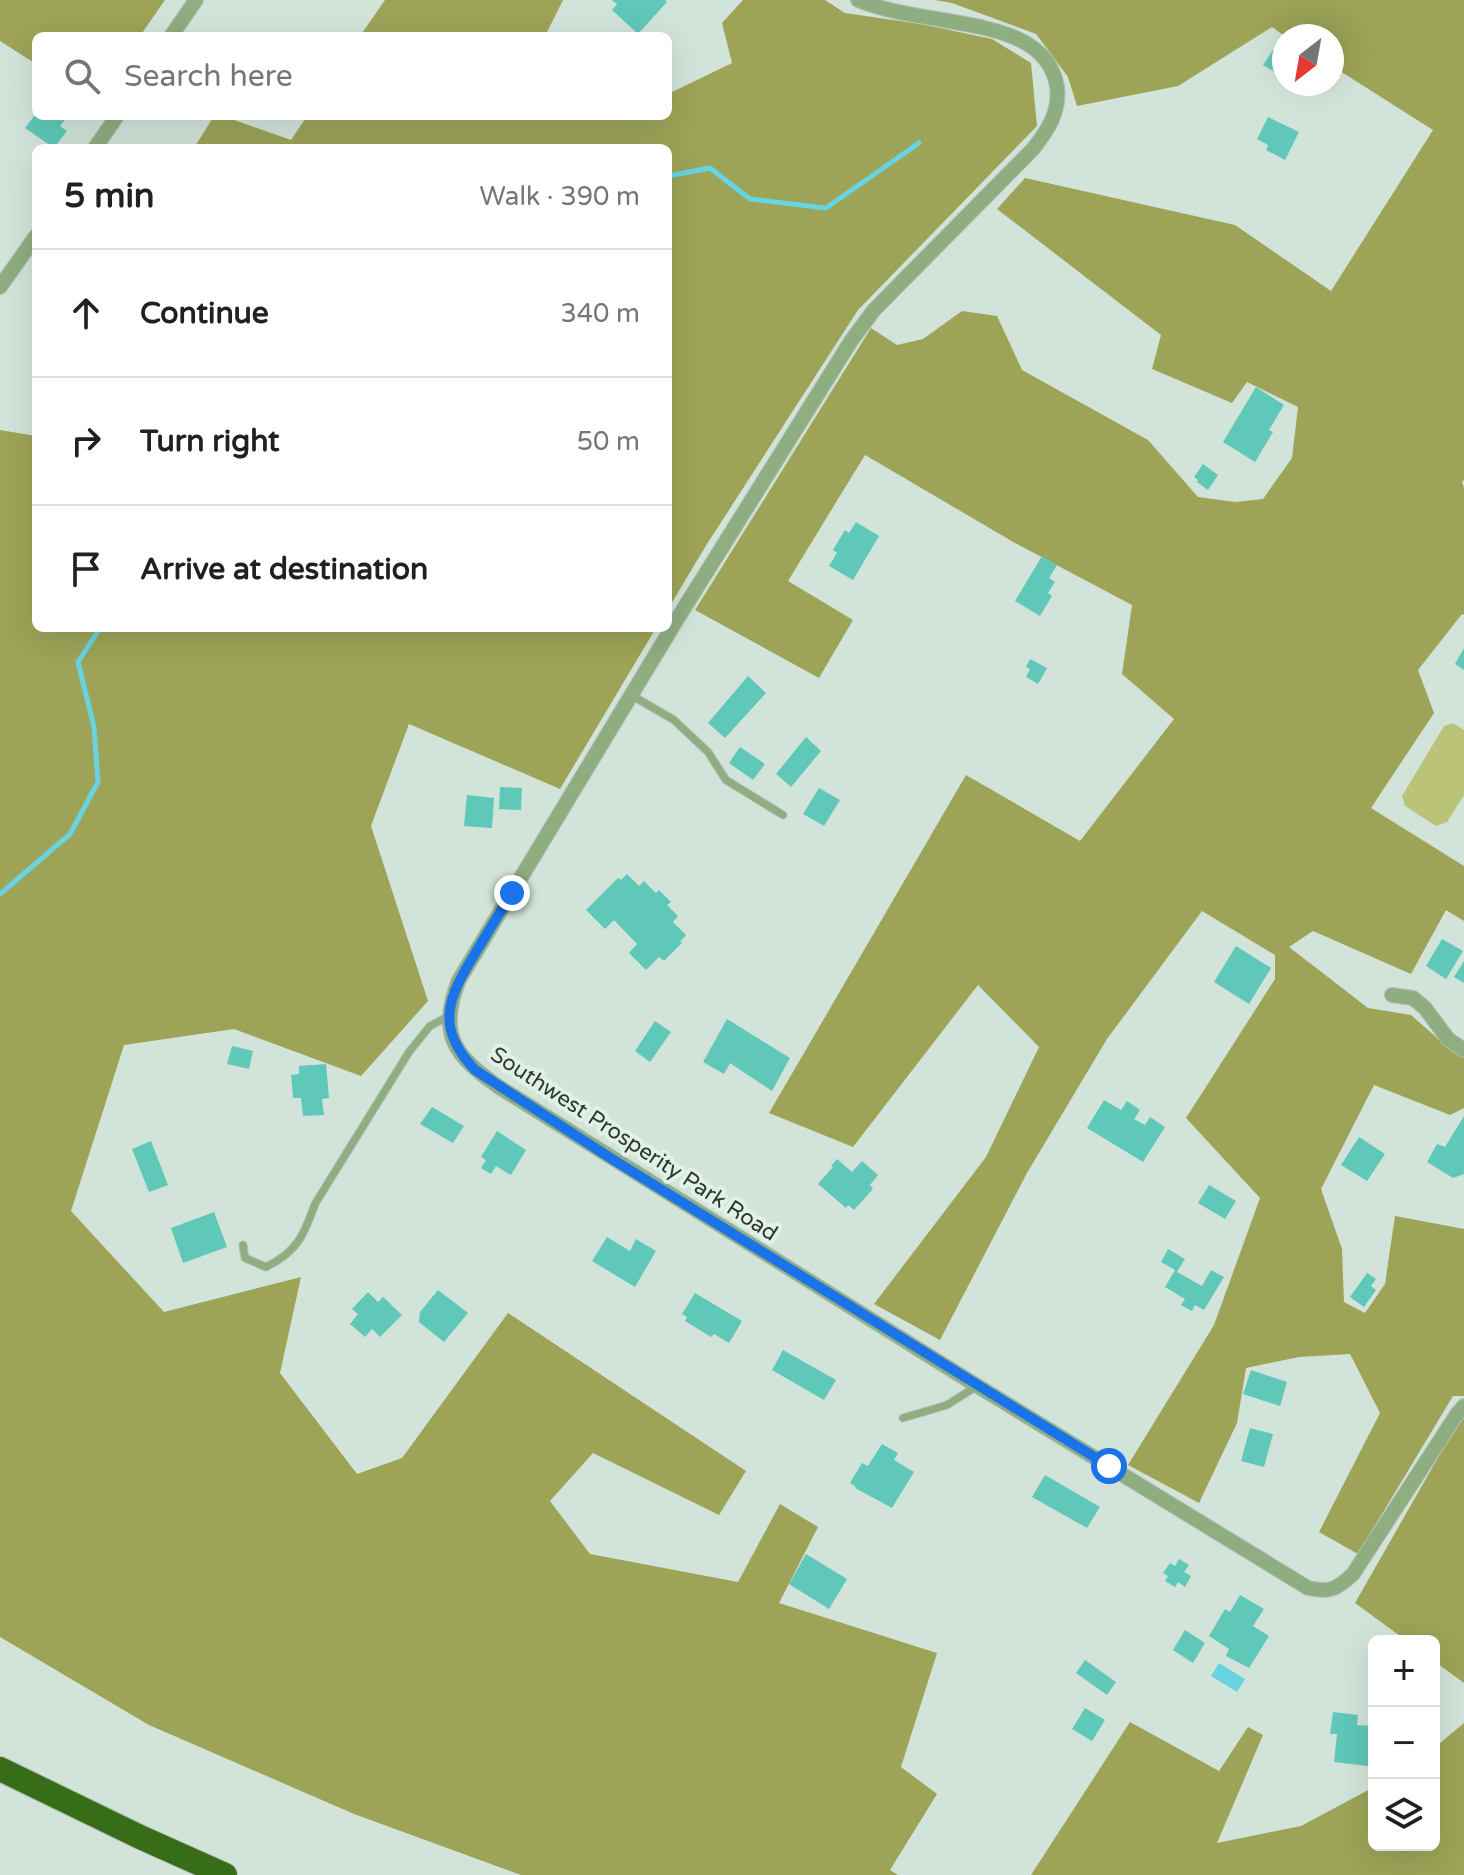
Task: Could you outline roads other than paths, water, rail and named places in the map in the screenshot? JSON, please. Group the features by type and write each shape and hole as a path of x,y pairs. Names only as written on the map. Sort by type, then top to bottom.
{"highway":[{"path":"0,1769 225,1875"}],"street":[{"path":"174,32 196,0"},
{"path":"672,629 851,341 874,310 1033,149 1055,115 1058,96 1056,79 1041,54 1030,45 1005,33 883,9 858,0"},
{"path":"98,144 114,120"},
{"path":"0,287 32,242"},
{"path":"449,1016 459,980 670,632"},
{"path":"1392,995 1413,998 1425,1008 1448,1039 1464,1050"},
{"name":"Southwest Prosperity Park Road","path":"449,1016 452,1038 460,1054 475,1070 499,1087 977,1386 1308,1588 1330,1590 1339,1587 1353,1574 1464,1406"}],"lane":[{"path":"631,695 674,720 708,752 726,780 783,815"},
{"path":"243,1245 245,1258 266,1267 282,1259 298,1242 315,1204 409,1052 430,1026 449,1016"},
{"path":"903,1418 947,1405 977,1386"}],"water":[{"path":"1219,1663 1245,1679 1237,1692 1211,1676"}],"waterway":[{"path":"672,175 710,168 750,199 826,208 919,143"},
{"path":"0,894 70,834 98,782 94,727 78,662 97,632"}]}
